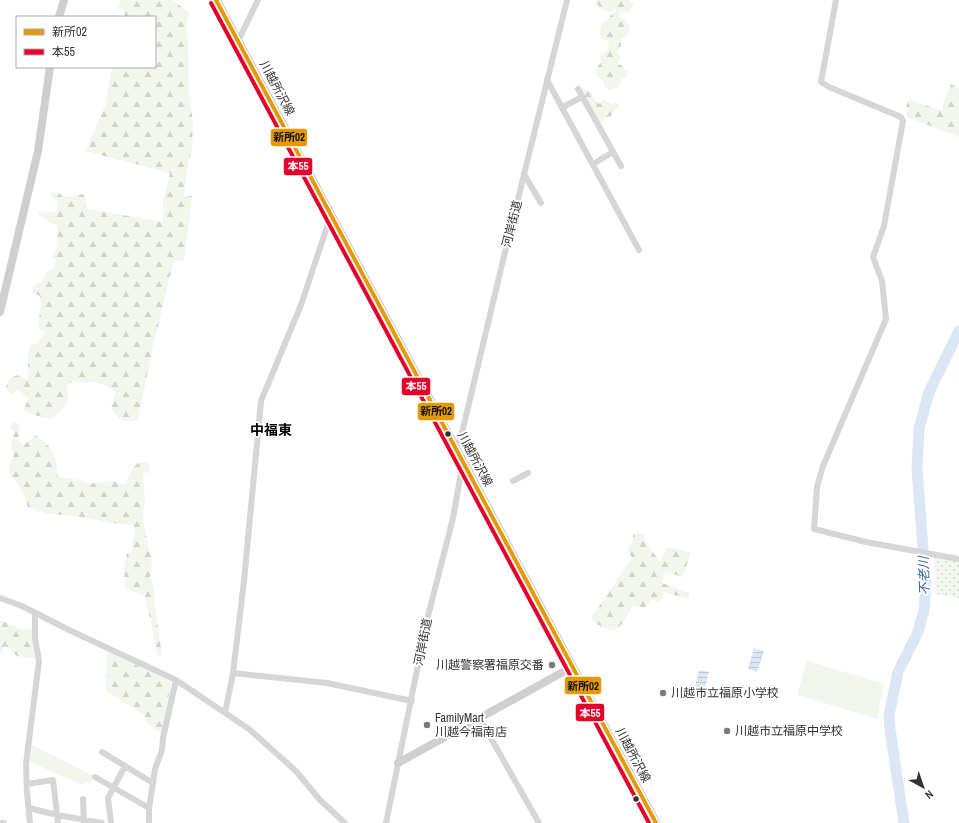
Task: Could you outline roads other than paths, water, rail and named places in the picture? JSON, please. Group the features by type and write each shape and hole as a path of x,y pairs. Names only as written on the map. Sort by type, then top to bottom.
{"main road":[{"name":"川越所沢線","path":"216,0 656,823"}],"street":[{"path":"59,16 64,0"},
{"path":"238,41 258,0"},
{"name":"河岸街道","path":"456,448 461,437 567,0"},
{"path":"836,0 821,82 829,87 901,117 903,121 884,226 873,257 882,281 886,319 823,466 817,487 814,529 866,542 959,559"},
{"path":"0,312 38,151 50,68"},
{"path":"548,80 639,250"},
{"path":"578,89 621,166"},
{"path":"563,107 582,97"},
{"path":"593,164 613,152"},
{"path":"524,174 541,203"},
{"path":"225,713 233,673 245,573 261,401 301,305 327,227 334,220"},
{"name":"河岸街道","path":"386,823 412,701 428,616 453,518 464,462"},
{"path":"513,481 528,473"},
{"path":"0,598 22,606 176,680 249,729 281,757 300,776 320,800 345,823"},
{"path":"30,823 26,764 39,661 35,613"},
{"path":"398,764 572,667"},
{"path":"233,673 327,683 412,701"},
{"path":"149,823 149,808 155,769 162,750 163,738 176,680"},
{"path":"480,719 539,823"},
{"path":"102,752 153,783"},
{"path":"111,823 108,798 125,766"},
{"path":"95,777 149,808"},
{"path":"27,784 53,780 58,823"},
{"path":"83,799 84,821"},
{"path":"28,808 84,821 102,823"}],"waterway":[{"name":"不老川","path":"904,823 889,715 898,672 918,632 924,610 926,589 917,468 919,429 929,392 959,331"}],"place":[{"name":"川越警察署福原交番","path":"552,665"},
{"name":"川越市立福原小学校","path":"663,693"},
{"name":"FamilyMart 川越今福南店","path":"427,725"},
{"name":"川越市立福原中学校","path":"727,731"}],"district":[{"name":"中福東","path":"271,430"}]}
